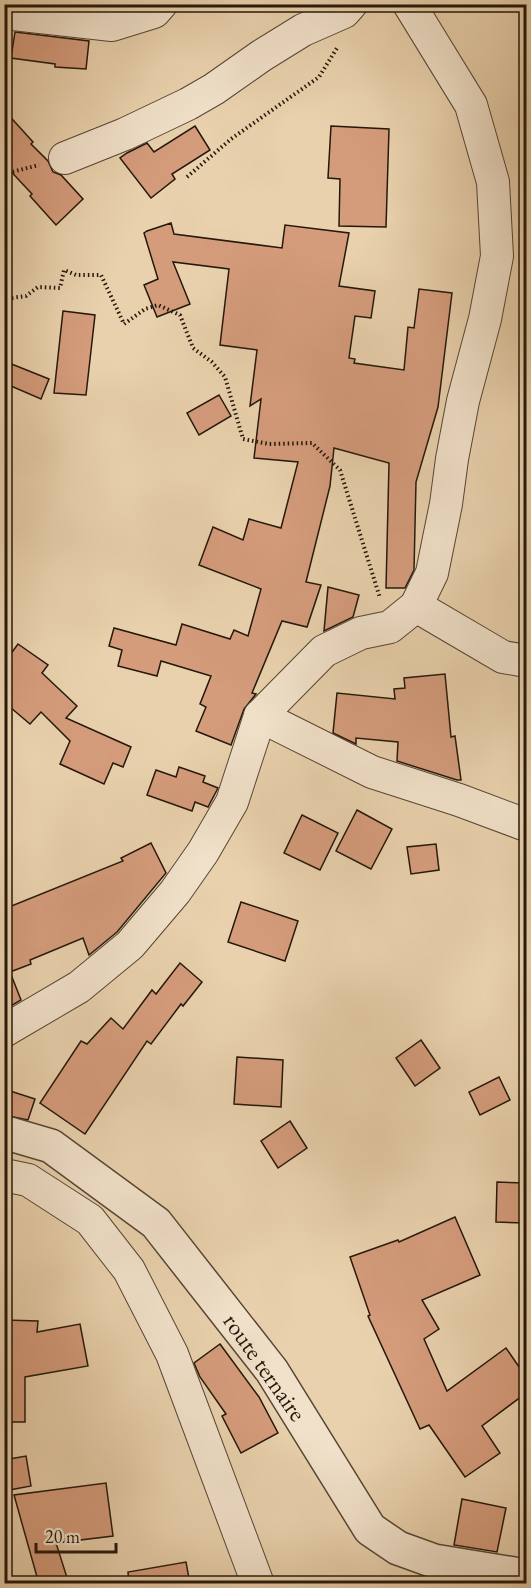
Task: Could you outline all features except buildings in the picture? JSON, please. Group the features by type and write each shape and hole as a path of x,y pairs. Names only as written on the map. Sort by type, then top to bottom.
{"street":[{"path":"4,13 112,25 154,12 161,4"},
{"path":"66,158 125,134 188,104 303,30 344,12 351,4"},
{"path":"4,1031 79,987 130,945 175,892 203,852 232,802 260,716 324,651 361,633 390,627 416,606 432,573 463,401 485,319 497,256 493,182 471,105 409,4"},
{"path":"416,606 503,657 526,661"},
{"path":"260,716 372,772 459,800 526,825"},
{"name":"route ternaire","path":"4,1134 51,1146 156,1223 272,1371 370,1529 398,1548 434,1561 526,1576"},
{"path":"4,1175 28,1180 90,1220 129,1270 172,1354 258,1584"}],"path":[{"path":"187,177 231,139 319,77 342,41"},
{"path":"4,294 11,298 26,296 38,287 60,288 64,270 76,275 101,275 124,324 145,309 158,305 180,315 194,348 212,362 225,377 243,439 269,444 312,444 340,471 390,627"}]}
